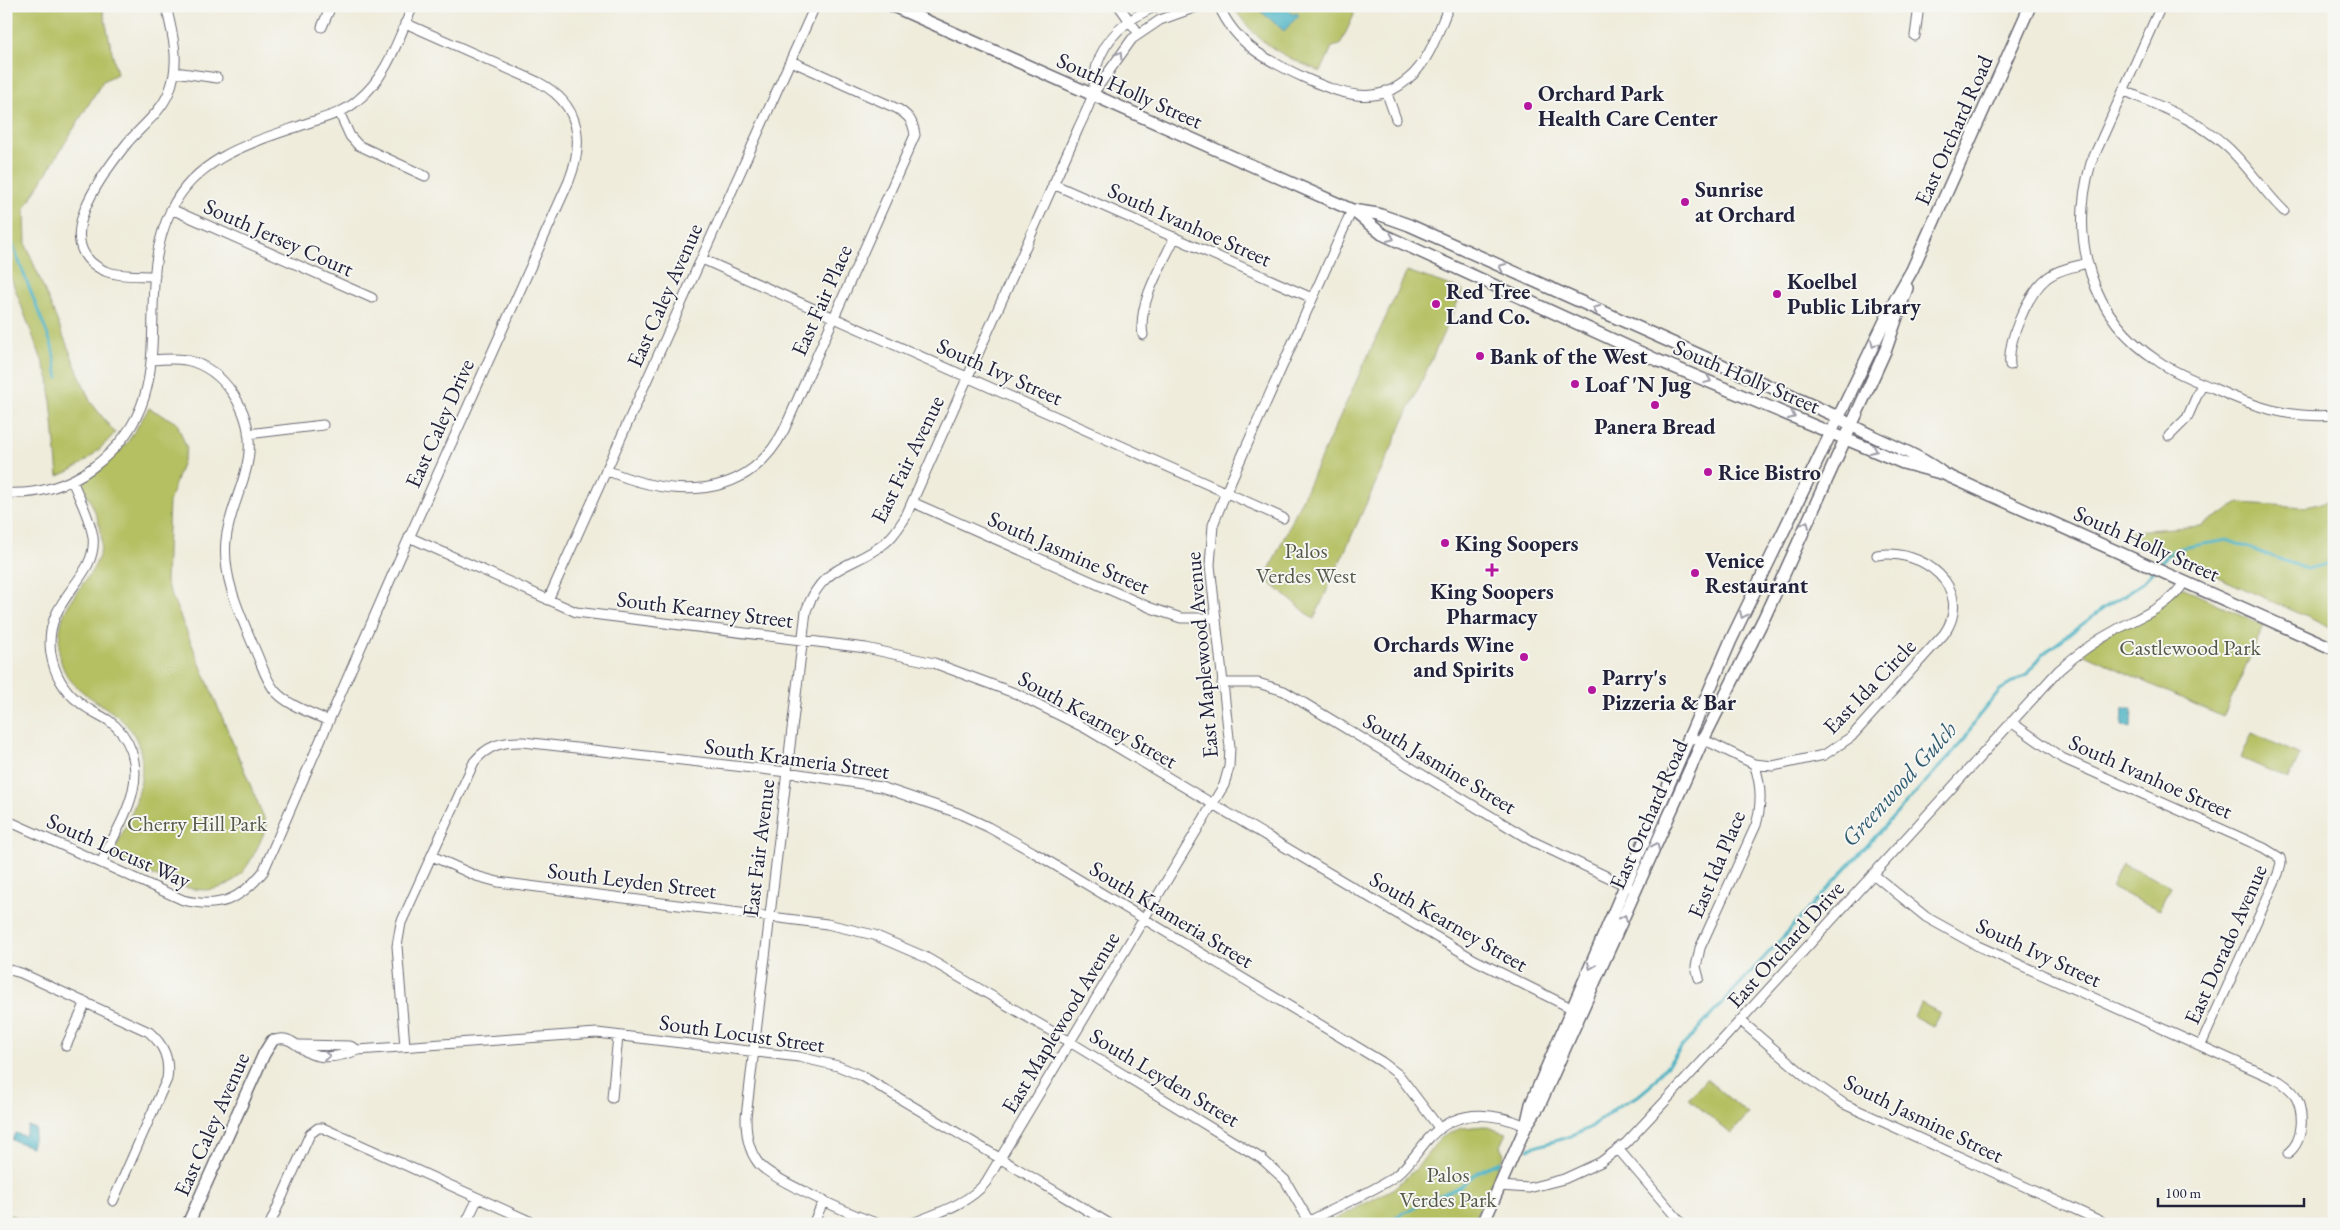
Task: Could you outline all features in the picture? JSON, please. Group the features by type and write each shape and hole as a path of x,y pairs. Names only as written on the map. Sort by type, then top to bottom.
{"main road":[{"name":"South Holly Street","path":"893,6 1352,210 1378,214 1409,225 1838,418 1850,426 1920,458 1944,474"},
{"name":"East Orchard Road","path":"1482,1224 1526,1126 1540,1106 1625,885 1688,737 1754,591 1896,298 1912,270 2030,6"},
{"name":"South Holly Street","path":"1352,210 1382,234 1657,360 1903,463 1944,474 2334,649"},
{"name":"East Orchard Road","path":"1578,1011 1636,890 1702,742 1765,616 1844,438 1886,349 1912,270"},
{"name":"East Caley Avenue","path":"188,1224 264,1054 272,1041"}],"street":[{"path":"154,276 116,274 100,268 92,262 81,246 79,227 85,206 116,160 168,95 176,72 176,52 166,6"},
{"path":"322,27 331,6"},
{"path":"6,493 36,492 72,480 106,456 126,434 144,401 152,360 154,276 158,245 171,209 193,179 222,156 252,142 339,112 357,102 376,82 388,62 413,6"},
{"name":"East Caley Avenue","path":"548,600 815,6"},
{"path":"1119,6 1139,34"},
{"name":"East Fair Avenue","path":"1092,96 1097,66 1114,35 1129,21 1157,6"},
{"name":"East Fair Avenue","path":"824,1200 773,1176 760,1164 751,1150 746,1128 769,915 806,611 820,584 834,571 885,543 898,528 912,502 1092,96 1110,73 1125,46 1139,34 1160,20 1199,6"},
{"path":"1219,6 1229,25 1244,43 1274,64 1343,94 1369,96 1400,85 1418,70 1432,46 1449,6"},
{"path":"1915,36 1919,6"},
{"path":"2161,6 2090,163 2086,178 2081,212 2082,233 2087,263 2103,303 2125,333 2158,362 2202,384 2241,401 2272,411 2303,416 2334,415"},
{"name":"East Caley Drive","path":"220,903 243,893 262,872 568,181 578,147 576,125 571,114 554,92 538,82 405,23"},
{"name":"East Fair Place","path":"606,470 631,480 688,489 719,487 751,472 777,443 834,317 915,135 913,123 908,116 898,109 791,61"},
{"path":"176,72 217,78"},
{"path":"2123,90 2190,120 2214,136 2234,153 2284,211"},
{"path":"1386,91 1396,119"},
{"path":"339,112 350,136 358,145 425,176"},
{"name":"South Ivanhoe Street","path":"1053,184 1312,298"},
{"name":"South Jersey Court","path":"171,209 372,298"},
{"name":"East Maplewood Avenue","path":"910,1224 975,1194 986,1182 1202,818 1213,804 1227,776 1230,758 1210,565 1211,539 1218,511 1226,492 1352,210"},
{"path":"1142,335 1140,324 1143,309 1174,237"},
{"name":"South Ivy Street","path":"702,259 1283,518"},
{"path":"2010,365 2010,345 2034,290 2054,274 2087,263"},
{"path":"152,360 185,360 202,367 217,377 234,395 242,408 248,434 249,453 247,465 229,518 226,539 226,561 230,584 271,687 287,701 329,721"},
{"path":"2169,436 2187,418 2202,384"},
{"path":"248,434 323,425"},
{"path":"72,480 90,524 93,549 87,567 56,612 52,625 51,654 55,669 66,690 79,702 115,726 126,740 135,765 132,795 101,863"},
{"name":"South Jasmine Street","path":"912,502 1151,608 1180,618 1216,618"},
{"name":"South Kearney Street","path":"409,537 548,600 585,614 801,640 905,656 934,663 988,682 1051,709 1475,960 1578,1011"},
{"name":"East Ida Circle","path":"1688,737 1711,743 1754,764 1773,766 1812,759 1824,755 1845,743 1948,628 1954,603 1950,588 1940,575 1931,568 1904,555 1888,553 1877,555"},
{"name":"East Orchard Drive","path":"1500,1186 1529,1188 1550,1184 1590,1168 1619,1150 1741,1021 2011,722 2072,658 2117,629 2173,598 2184,582"},
{"name":"South Jasmine Street","path":"1222,683 1258,684 1276,688 1296,697 1532,841 1636,890"},
{"name":"South Ivanhoe Street","path":"2011,722 2062,758 2264,848 2280,858"},
{"name":"South Krameria Street","path":"405,1046 396,939 401,923 474,762 491,747 506,741 786,772 881,787 958,813 1001,834 1144,918 1388,1066 1405,1081 1440,1129"},
{"name":"East Ida Place","path":"1699,978 1696,967 1700,948 1760,813 1762,799 1754,764"},
{"name":"South Locust Way","path":"6,820 184,900 205,905 220,903"},
{"name":"South Leyden Street","path":"432,856 476,876 498,882 769,915 848,928 892,942 925,957 1070,1042 1271,1165 1291,1188 1307,1222"},
{"name":"East Dorado Avenue","path":"2201,1045 2278,874 2281,863 2280,858"},
{"name":"South Ivy Street","path":"1873,874 1926,917 1978,946 2271,1077 2294,1093 2301,1112 2301,1128 2296,1145 2288,1153"},
{"path":"6,969 21,973 149,1032 162,1046 168,1064 167,1079 113,1201"},
{"path":"66,1046 86,1002"},
{"name":"South Jasmine Street","path":"1741,1021 1810,1080 1844,1104 2107,1224"},
{"name":"South Locust Street","path":"272,1041 285,1039 299,1045 350,1046 358,1050 585,1033 799,1056 838,1066 862,1076 1001,1157 1110,1224"},
{"path":"612,1098 618,1036"},
{"path":"1307,1222 1396,1176 1440,1129 1461,1119 1486,1114 1504,1117 1526,1126"},
{"path":"270,1224 310,1134 318,1128 323,1128 536,1224"},
{"path":"1619,1150 1682,1224"},
{"path":"467,1221 478,1198"},
{"path":"813,1224 824,1200 880,1224"}],"green space":[{"path":"6,6 102,6 117,74 103,81 25,208 26,245 90,401 115,433 82,464 58,476 49,379 6,265"},
{"path":"1233,6 1352,6 1354,15 1340,45 1332,47 1321,72 1293,60 1271,47 1252,30"},
{"name":"Palos Verdes West","path":"1407,271 1463,290 1314,619 1265,579"},
{"name":"Cherry Hill Park","path":"149,408 177,423 187,449 169,502 166,582 267,825 252,859 235,879 220,888 203,890 186,887 149,874 116,857 114,853 138,795 141,757 135,736 122,721 76,686 64,671 59,650 60,627 65,611 92,570 100,551 99,522 82,483 103,467 127,443"},
{"path":"2334,499 2334,629 2129,537 2132,531 2201,526 2239,503 2307,507"},
{"name":"Castlewood Park","path":"2181,587 2264,626 2223,717 2080,652"},
{"path":"2252,733 2300,755 2289,779 2241,758"},
{"path":"2122,864 2171,886 2160,910 2111,888"},
{"path":"1921,1003 1940,1013 1933,1026 1914,1016"},
{"path":"1706,1079 1748,1114 1731,1134 1689,1099"},
{"name":"Palos Verdes Park","path":"1484,1126 1506,1133 1500,1146 1504,1154 1472,1224 1327,1224 1394,1188 1416,1169 1440,1138 1461,1128"},
{"path":"6,1214 36,1222 36,1224 6,1224"}],"water":[{"path":"1260,6 1285,6 1294,15 1296,12 1299,15 1284,31 1258,9"},
{"path":"2123,708 2132,708 2131,727 2122,726"},
{"path":"28,1126 36,1129 31,1147 12,1140 15,1133 25,1136"}],"waterway":[{"path":"6,228 52,346 58,378"},
{"name":"Greenwood Gulch","path":"1528,1149 1571,1136 1591,1127 1618,1106 1638,1096 1650,1086 1681,1048 1964,740 1978,717 2000,690 2026,675 2043,654 2104,608 2141,584 2172,551 2227,540 2307,569 2334,562"},
{"name":"Greenwood Gulch","path":"1382,1224 1426,1201 1459,1187 1479,1171 1500,1162"}],"place":[{"name":"Orchard Park Health Care Center","path":"1528,106"},
{"name":"Sunrise at Orchard","path":"1685,202"},
{"name":"Koelbel Public Library","path":"1777,294"},
{"name":"Red Tree Land Co.","path":"1436,304"},
{"name":"Bank of the West","path":"1480,356"},
{"name":"Loaf 'N Jug","path":"1575,384"},
{"name":"Panera Bread","path":"1655,405"},
{"name":"Rice Bistro","path":"1708,472"},
{"name":"King Soopers","path":"1445,543"},
{"name":"King Soopers Pharmacy","path":"1492,570"},
{"name":"Venice Restaurant","path":"1695,573"},
{"name":"Orchards Wine and Spirits","path":"1524,657"},
{"name":"Parry's Pizzeria & Bar","path":"1592,690"}]}
